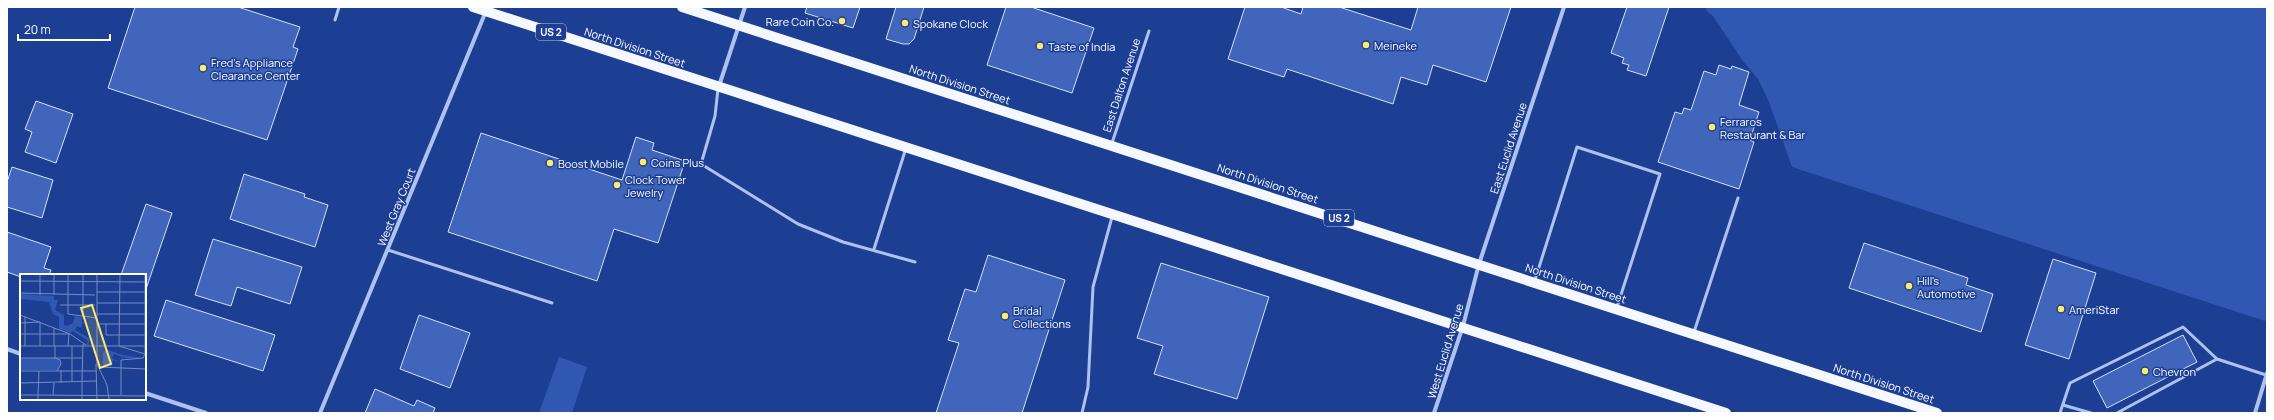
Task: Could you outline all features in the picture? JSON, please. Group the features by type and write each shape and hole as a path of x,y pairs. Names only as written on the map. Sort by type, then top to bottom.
{"main road":[{"name":"North Division Street","path":"473,7 487,9 718,86 1463,326 1726,413"},
{"name":"North Division Street","path":"682,7 1617,308 1937,413"}],"street":[{"path":"718,86 745,7"},
{"name":"East Euclid Avenue","path":"1471,294 1479,264 1564,7"},
{"name":"West Gray Court","path":"320,413 487,9"},
{"name":"West Euclid Avenue","path":"1434,413 1463,326 1471,294"},
{"path":"7,350 20,354"},
{"path":"2255,413 2267,374"},
{"path":"146,394 206,413"}],"lane":[{"path":"335,20 339,7"},
{"name":"East Dalton Avenue","path":"1111,145 1148,31"},
{"path":"718,86 715,116 701,164 798,224 843,242 874,249 914,262"},
{"path":"874,249 907,147"},
{"path":"1534,282 1577,147 1660,174 1617,308"},
{"path":"1694,334 1738,198"},
{"path":"1082,413 1088,387 1093,287 1113,213"},
{"path":"388,250 552,303"},
{"path":"2060,413 2070,383 2183,327 2217,359 2267,374"},
{"path":"2117,413 2217,359"},
{"path":"2062,404 2091,413"}],"shaded area":[{"path":"1707,7 2267,7 2267,315 2265,321 1792,167 1769,102 1758,79 1743,61 1713,16 1706,10"},
{"path":"559,357 587,367 572,413 539,413"}],"building":[{"name":"Fred's Appliance Clearance Center","path":"135,7 238,7 300,27 293,47 298,49 267,140 108,88"},
{"name":"Rare Coin Co.","path":"807,7 860,7 853,28 805,13"},
{"name":"Spokane Clock","path":"896,7 924,7 914,39 909,44 903,44 886,39"},
{"name":"Taste of India","path":"1006,7 1031,7 1094,28 1072,93 987,65"},
{"name":"Meineke","path":"1245,7 1281,7 1301,14 1303,7 1339,7 1411,30 1418,7 1511,7 1486,82 1433,65 1427,85 1401,77 1393,104 1287,69 1284,77 1228,59"},
{"path":"1627,7 1669,7 1646,76 1627,70 1629,65 1622,63 1624,58 1611,53"},
{"name":"Ferraros Restaurant & Bar","path":"1719,65 1731,69 1732,66 1749,72 1739,105 1759,112 1750,140 1754,142 1739,189 1658,162 1675,112 1682,114 1684,108 1691,110 1704,71 1716,75"},
{"path":"36,101 73,114 56,163 25,152 32,132 25,129"},
{"path":"481,133 622,180 636,137 654,143 652,150 685,161 658,243 614,229 597,281 448,232"},
{"path":"12,167 53,180 42,218 7,207 7,182"},
{"path":"244,174 305,194 304,197 328,205 315,247 230,219"},
{"path":"146,204 172,213 146,289 146,274 121,274"},
{"path":"7,232 51,247 44,268 51,270 49,274 20,274 20,277 7,272"},
{"path":"213,239 302,267 290,304 237,287 231,306 195,295"},
{"name":"Hill's Automotive","path":"1864,243 1968,278 1966,285 1993,294 1981,332 1849,288"},
{"name":"Bridal Collections","path":"988,255 1065,280 1022,413 936,413 959,343 948,340 965,289 976,292"},
{"name":"AmeriStar","path":"2053,259 2096,273 2069,359 2025,345"},
{"path":"1161,263 1269,297 1237,399 1154,374 1163,346 1137,338"},
{"path":"166,300 275,335 263,371 154,336"},
{"path":"419,315 470,333 450,388 400,369"},
{"name":"Chevron","path":"2183,335 2197,362 2107,408 2093,381"},
{"path":"375,389 414,406 417,400 435,408 433,413 365,413"}],"place":[{"name":"Rare Coin Co.","path":"842,21"},
{"name":"Spokane Clock","path":"905,23"},
{"name":"Meineke","path":"1366,45"},
{"name":"Taste of India","path":"1040,46"},
{"name":"Fred's Appliance Clearance Center","path":"203,68"},
{"name":"Ferraros Restaurant & Bar","path":"1712,127"},
{"name":"Coins Plus","path":"643,162"},
{"name":"Boost Mobile","path":"550,163"},
{"name":"Clock Tower Jewelry","path":"617,185"},
{"name":"Hill's Automotive","path":"1909,286"},
{"name":"AmeriStar","path":"2061,309"},
{"name":"Bridal Collections","path":"1005,316"},
{"name":"Chevron","path":"2145,371"}]}
